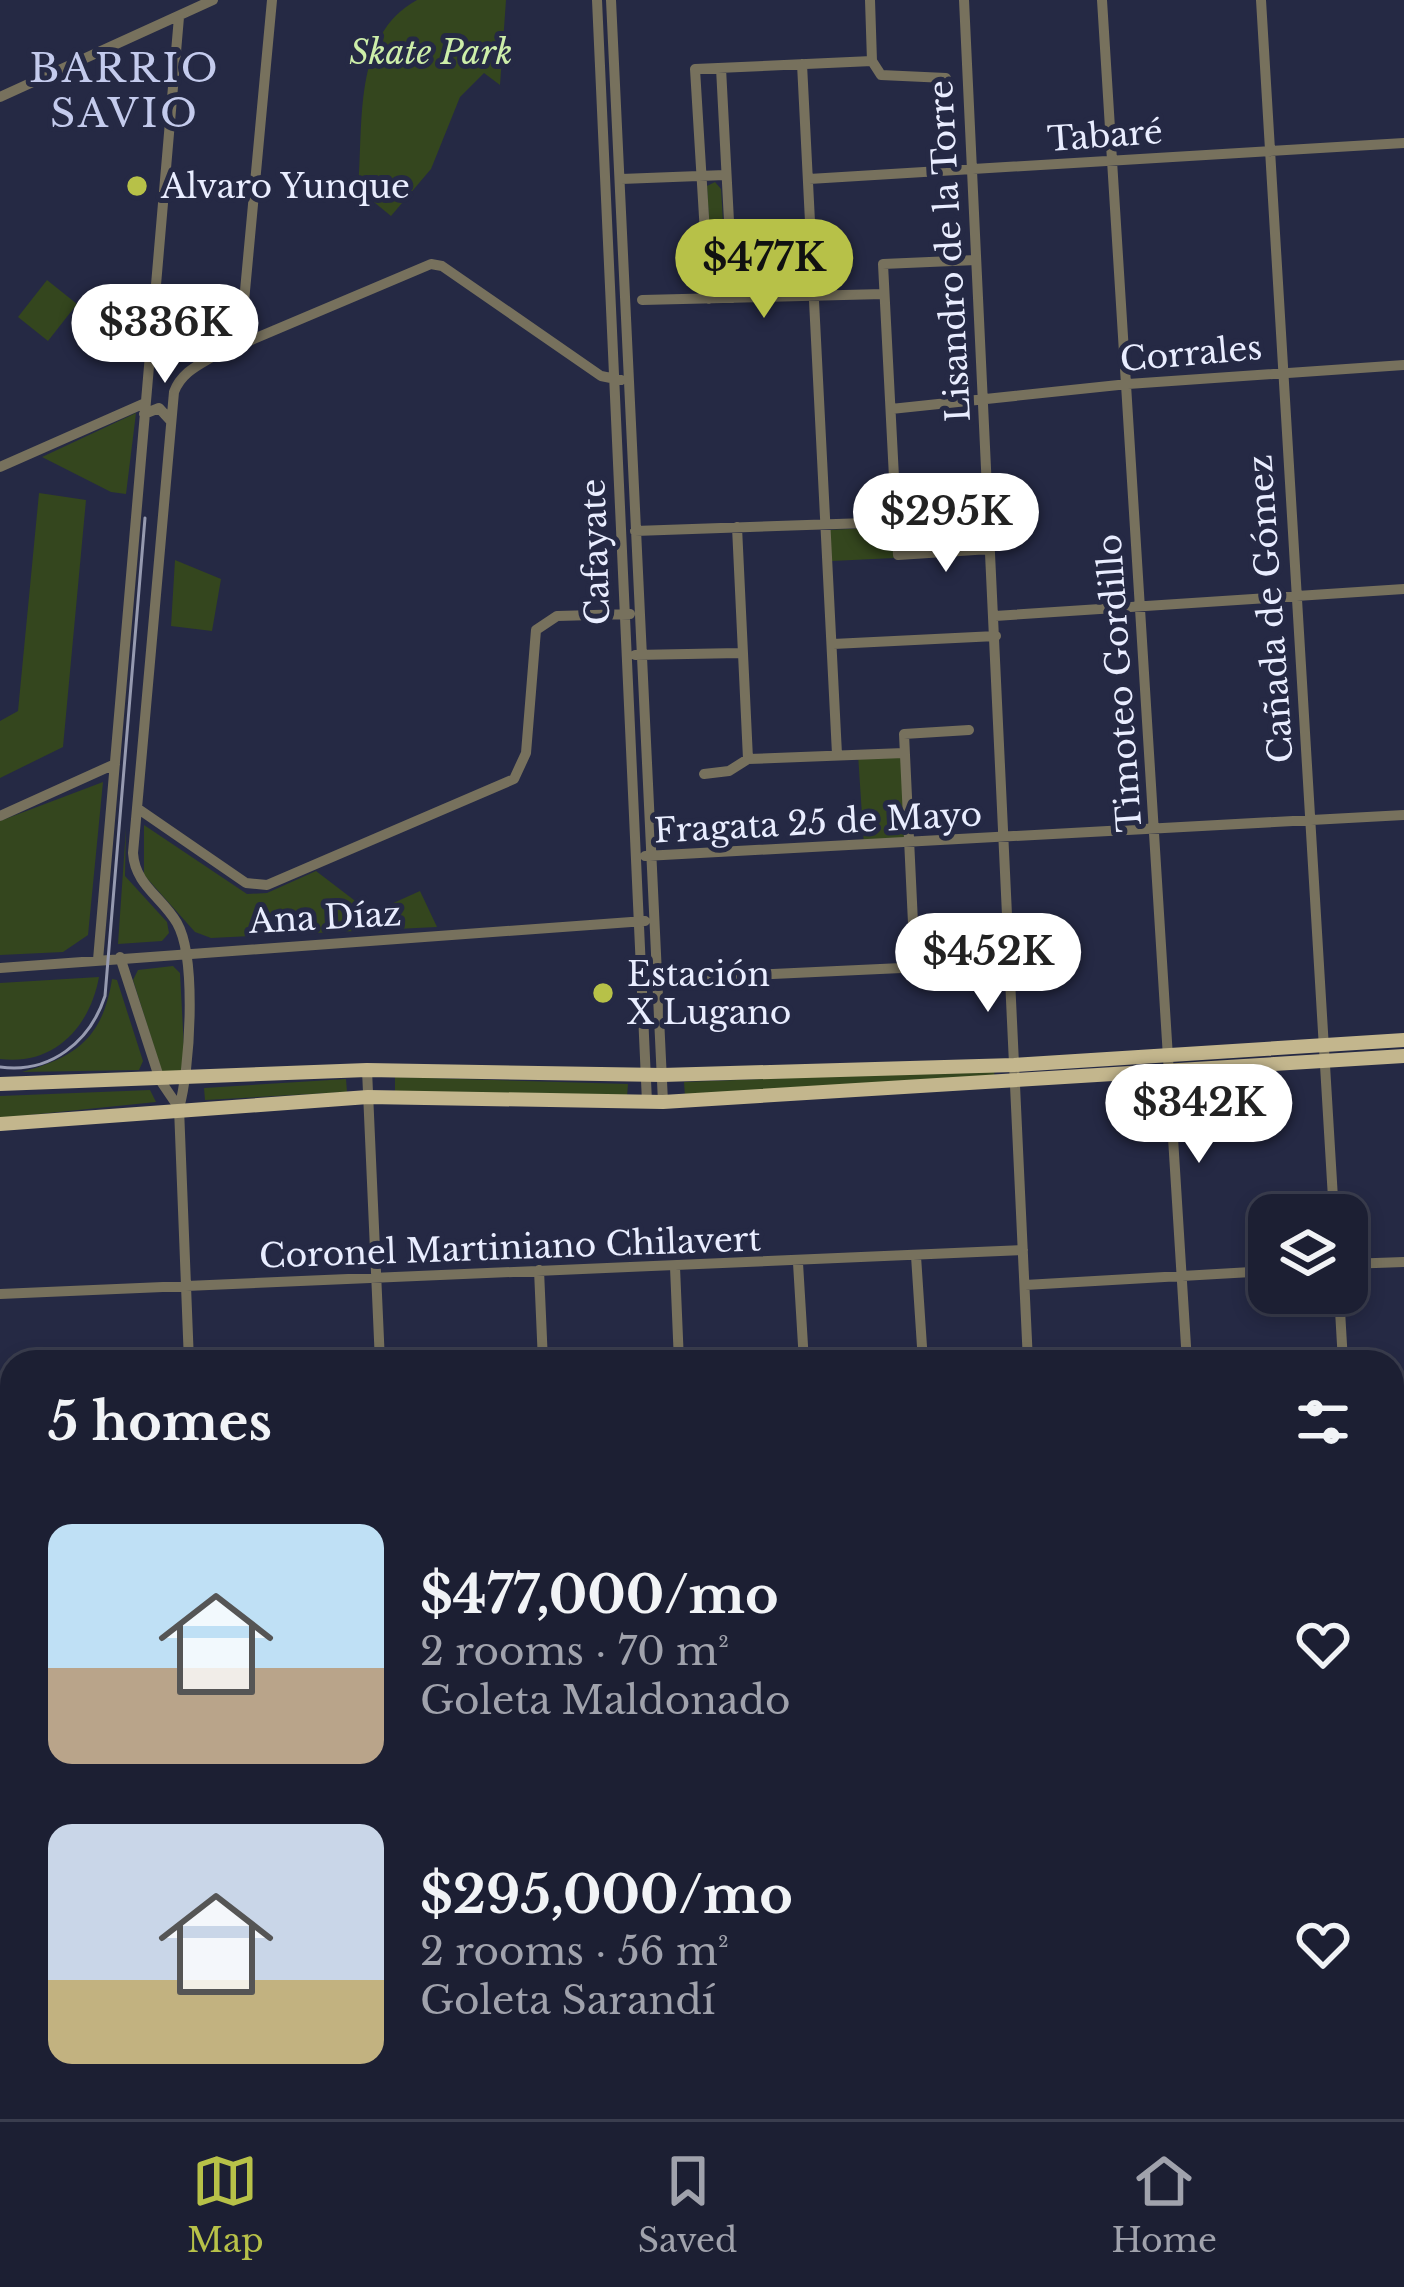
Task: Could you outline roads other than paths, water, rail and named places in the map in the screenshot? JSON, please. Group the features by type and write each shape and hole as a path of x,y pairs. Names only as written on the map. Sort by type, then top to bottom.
{"main road":[{"path":"0,1084 367,1070 654,1075 1014,1072 1325,1053 1404,1040"},
{"path":"1325,1053 1404,1056"},
{"path":"0,1124 368,1097 655,1102 996,1085 1014,1072"}],"street":[{"path":"0,98 213,0"},
{"path":"227,350 239,334 244,302 272,0"},
{"name":"Cafayate","path":"597,0 638,921 654,1075"},
{"name":"Cafayate","path":"611,0 657,980 655,1102"},
{"path":"870,0 872,61 887,79 946,78"},
{"name":"Lisandro de la Torre","path":"964,0 1027,1350"},
{"name":"Timoteo Gordillo","path":"1102,0 1186,1350"},
{"name":"Cañada de Gómez","path":"1261,0 1333,1194"},
{"path":"98,960 178,17"},
{"path":"709,299 695,69 872,61"},
{"path":"802,64 837,754"},
{"path":"721,68 734,298"},
{"name":"Tabaré","path":"809,178 1404,143"},
{"path":"607,179 725,176"},
{"path":"976,260 883,264 884,295 898,555 991,549"},
{"path":"189,1350 179,1108 188,1078 184,952 176,922 135,868 164,478 170,420 182,376 227,350 431,264 442,266 601,376 631,379"},
{"path":"642,300 884,295"},
{"name":"Corrales","path":"891,409 1128,384 1404,365"},
{"path":"0,467 144,408 159,408 170,420"},
{"path":"138,475 151,488 164,478"},
{"path":"635,531 896,521"},
{"path":"737,527 748,759"},
{"path":"994,616 1404,590"},
{"path":"136,813 246,883 267,885 514,779 526,753 536,630 557,616 640,614"},
{"path":"833,644 996,636"},
{"path":"626,656 740,653"},
{"path":"915,965 904,734 969,730"},
{"path":"704,774 729,771 748,759 904,753"},
{"path":"0,816 115,764"},
{"path":"111,816 120,823 136,813"},
{"name":"Fragata 25 de Mayo","path":"635,856 1003,840 1404,815"},
{"name":"Ana Díaz","path":"0,968 654,920"},
{"path":"120,957 160,1080 179,1108"},
{"path":"642,980 1009,963"},
{"path":"367,1070 379,1350"},
{"name":"Coronel Martiniano Chilavert","path":"0,1294 1023,1250"},
{"path":"916,1256 922,1350"},
{"path":"798,1262 802,1350"},
{"path":"1368,1263 1404,1262"},
{"path":"675,1267 679,1350"},
{"path":"538,1270 542,1350"},
{"path":"1024,1286 1248,1273"},
{"path":"1340,1314 1342,1350"}],"tram line":[{"path":"0,1067 35,1065 66,1051 89,1027 105,996 145,518"}],"place":[{"name":"Alvaro Yunque","path":"137,186"},
{"name":"Estación X Lugano","path":"603,993"}],"district":[{"name":"BARRIO SAVIO","path":"125,90"}],"park label":[{"name":"Skate Park","path":"431,52"}]}
